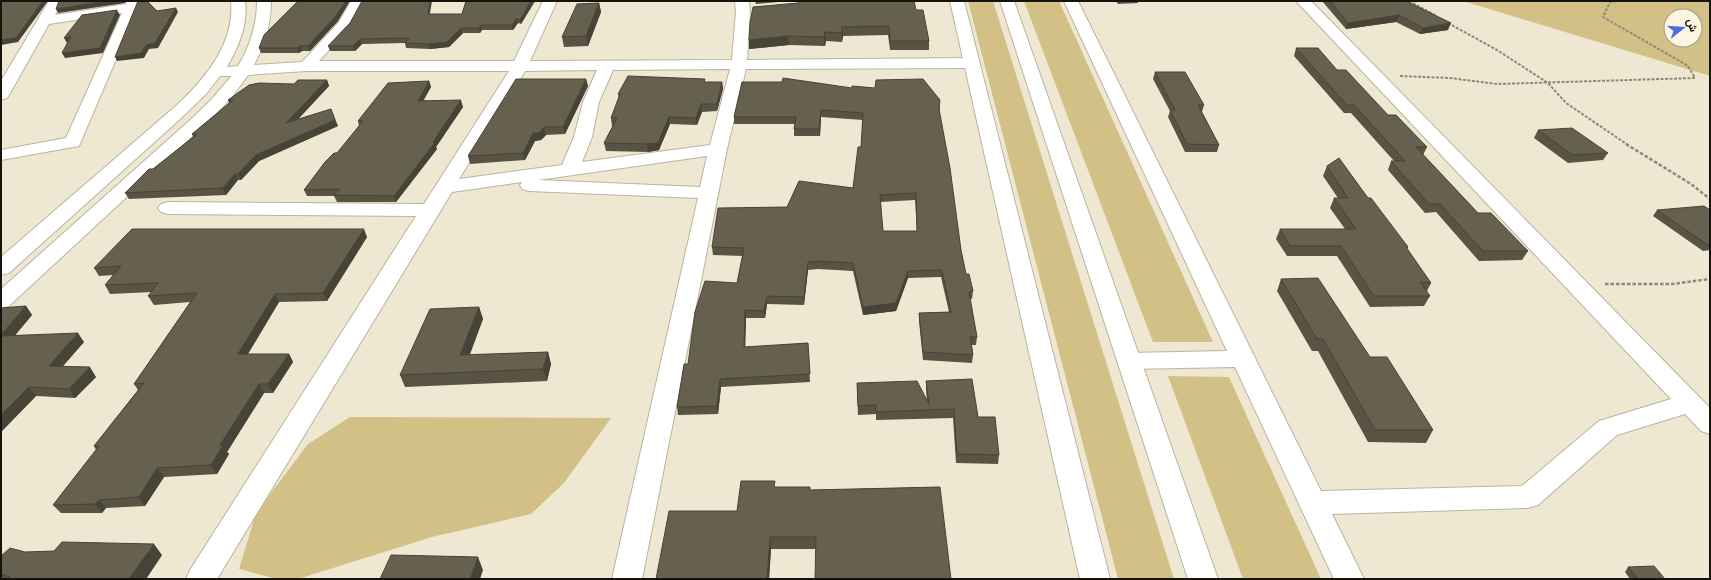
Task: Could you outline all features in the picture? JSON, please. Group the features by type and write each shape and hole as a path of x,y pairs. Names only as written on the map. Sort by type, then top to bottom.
{"street":[{"path":"1,95 56,1"},
{"path":"1,268 179,110 216,72 235,36 239,22 240,9 238,1"},
{"path":"1,301 221,98 244,69 262,28 265,9 264,1"},
{"path":"306,66 345,24 358,1"},
{"path":"201,579 520,66 550,1"},
{"path":"957,1 1096,579"},
{"path":"1007,1 1203,579"},
{"path":"1071,1 1349,579"},
{"path":"1303,1 1710,424"},
{"path":"44,21 133,4"},
{"path":"1,155 72,142 133,4"},
{"path":"627,579 718,149 739,65 747,8"},
{"path":"216,72 306,66 607,66 972,63"},
{"path":"570,169 583,137 591,102 607,66"},
{"path":"445,187 718,149"},
{"path":"474,183 709,193"},
{"path":"168,208 430,210"},
{"path":"19,252 56,251"},
{"path":"1129,360 1243,359"},
{"path":"1312,503 1528,497 1608,428 1690,403"}],"path":[{"path":"1409,1 1437,16"},
{"path":"1374,74 1450,78 1497,84 1695,78 1688,66 1603,17 1610,2 1616,1"},
{"path":"1444,20 1497,50 1548,83 1566,103 1647,158 1691,184 1710,199"},
{"path":"1576,284 1672,284 1710,279"}],"shaded area":[{"path":"968,1 993,1 1174,579 1118,579"},
{"path":"1024,1 1059,1 1213,342 1153,342"},
{"path":"1463,1 1710,1 1710,76"},
{"path":"1168,376 1229,377 1321,579 1243,579"},
{"path":"350,417 611,418 564,483 531,514 432,537 298,579 277,579 239,569 256,513 308,444"}],"building":[{"path":"1,1 43,1 16,38 1,40"},
{"path":"59,1 106,1 56,9"},
{"path":"138,1 147,1 157,11 176,8 155,43 146,45 141,53 115,57"},
{"path":"298,1 346,1 336,16 308,46 300,46 297,48 259,48 264,35"},
{"path":"362,1 430,1 428,14 462,14 466,1 531,1 520,20 517,18 512,25 481,25 479,28 461,28 447,42 428,44 405,43 410,38 360,39 353,46 328,46 350,23"},
{"path":"800,1 914,1 916,10 923,10 929,41 890,41 889,26 842,27 842,33 825,32 824,37 788,36 749,40 753,7 798,3"},
{"path":"1330,1 1406,1 1451,23 1423,28 1399,15 1348,23"},
{"path":"599,3 586,36 562,37 577,4"},
{"path":"117,10 100,48 62,53 71,36 64,38 82,15"},
{"path":"1296,48 1318,48 1337,70 1346,70 1388,115 1396,115 1427,147 1416,147 1478,213 1491,213 1528,251 1483,251 1440,204 1429,204 1391,161 1405,161 1354,105 1347,105"},
{"path":"1155,72 1185,72 1204,105 1198,105 1219,145 1187,144 1170,110 1175,110"},
{"path":"628,76 705,79 704,82 722,82 717,104 701,104 696,118 669,117 658,143 604,143 617,118 611,118 620,94 618,94"},
{"path":"783,78 852,88 852,86 875,88 876,80 923,79 940,100 939,109 950,168 961,250 966,274 969,274 973,291 969,292 977,337 970,337 973,355 923,352 919,313 951,312 942,270 908,271 896,303 863,307 853,263 818,261 808,262 804,297 767,296 764,311 745,310 744,347 808,343 810,374 720,379 717,406 677,407 684,364 688,364 695,312 705,281 737,283 744,248 712,247 718,208 787,207 799,181 853,188 858,147 861,147 863,113 821,110 819,129 794,129 796,117 734,117 742,82 782,82","holes":["916,193 917,231 883,231 880,195"]},
{"path":"516,79 586,79 563,127 544,127 539,133 533,133 523,153 468,156"},
{"path":"298,80 327,80 286,123 331,109 335,120 256,155 238,174 235,174 223,188 125,193 149,169 153,169 197,134 192,134 233,100 228,100 249,85 259,83 294,84"},
{"path":"429,81 418,101 461,100 433,142 435,142 394,196 334,195 340,189 304,190 325,162 334,153 337,153 363,121 358,121 388,83"},
{"path":"1572,128 1608,153 1573,155 1538,130"},
{"path":"1339,158 1368,198 1371,198 1408,247 1406,247 1431,283 1420,282 1430,296 1374,296 1341,246 1290,246 1280,229 1356,229 1334,198 1348,198 1327,166"},
{"path":"1704,206 1710,210 1710,245 1657,210"},
{"path":"132,229 364,229 323,293 275,294 238,354 289,354 268,384 259,384 220,445 223,445 211,465 157,468 139,497 99,500 95,504 53,505 99,446 94,446 144,383 134,384 197,293 148,296 158,283 105,285 121,266 94,268"},
{"path":"1318,278 1370,357 1387,357 1433,430 1375,430 1323,339 1317,339 1281,279"},
{"path":"26,306 1,335 1,308"},
{"path":"479,307 460,355 548,352 543,369 400,375 430,309"},
{"path":"78,333 49,366 90,367 69,389 29,387 1,415 1,336"},
{"path":"972,379 978,417 995,417 999,455 957,454 954,409 876,412 876,405 858,406 857,383 917,381 929,404 926,381"},
{"path":"741,481 775,481 774,487 810,487 810,490 940,487 951,579 815,579 816,537 770,537 767,579 656,579 669,511 737,511"},
{"path":"62,542 154,544 129,579 8,579 10,577 1,574 1,556 10,548 25,552 54,551"},
{"path":"391,555 478,557 470,579 380,579"},
{"path":"1654,566 1665,579 1638,579 1628,567"}]}
